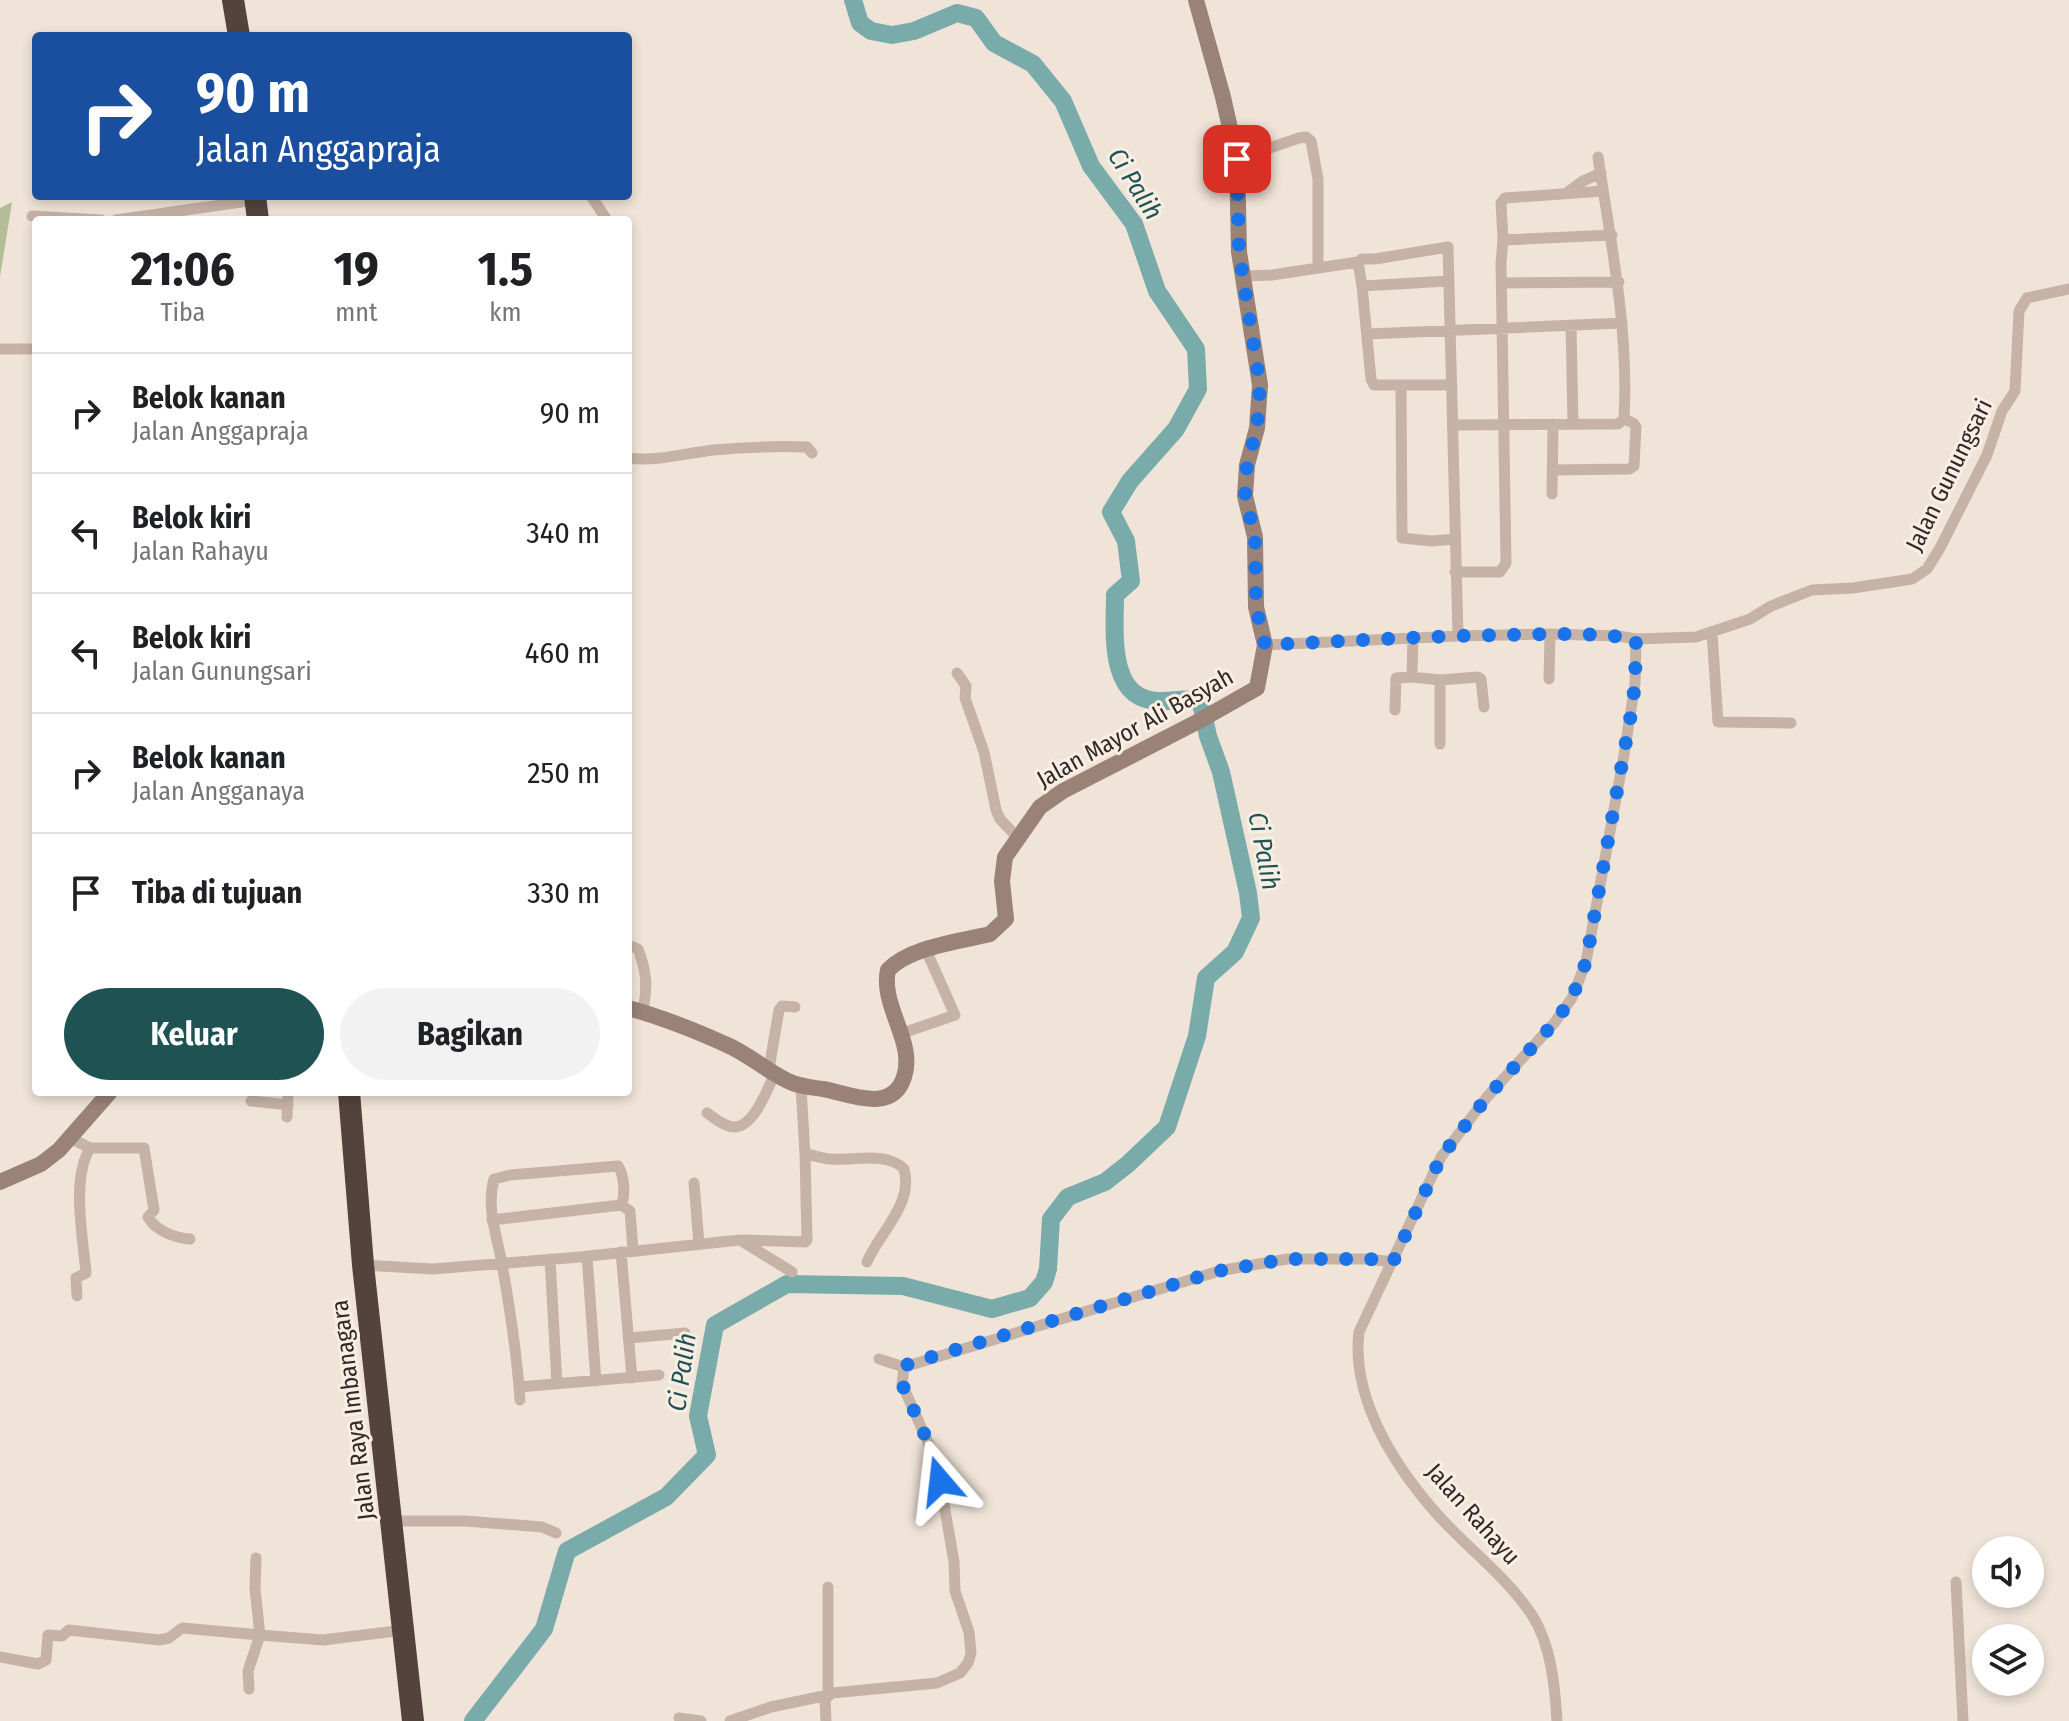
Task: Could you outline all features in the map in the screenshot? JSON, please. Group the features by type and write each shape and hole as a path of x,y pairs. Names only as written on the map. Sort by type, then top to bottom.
{"highway":[{"path":"233,0 239,32"},
{"path":"241,32 245,0"},
{"name":"Jalan Raya Imbanagara","path":"349,1096 363,1265 413,1721"}],"street":[{"path":"1196,0 1237,159 1238,237 1260,385 1257,428 1247,465 1245,496 1255,537 1256,607 1265,645"},
{"path":"1237,159 1299,138 1306,137 1311,141 1318,179 1318,268"},
{"path":"1453,425 1618,424 1624,419 1626,391 1619,282 1598,157"},
{"path":"1568,192 1601,173"},
{"path":"1455,572 1500,572 1504,568 1502,200 1603,191"},
{"path":"153,216 256,205"},
{"path":"1503,240 1612,235"},
{"path":"1244,276 1272,275 1446,246 1449,250 1458,636"},
{"path":"1358,262 1374,385 1452,385"},
{"path":"1362,286 1449,281"},
{"path":"1502,283 1619,282"},
{"name":"Jalan Gunungsari","path":"1265,645 1550,634 1675,640 1712,633 1812,590 1853,588 1912,579 1927,569 1940,548 1987,455 2002,411 2015,391 2019,311 2023,302 2027,298 2069,289"},
{"path":"1368,334 1622,323"},
{"path":"1571,325 1573,424"},
{"path":"0,349 32,349"},
{"path":"1401,386 1402,538 1455,539"},
{"path":"1552,470 1629,469 1634,466 1636,427 1624,419"},
{"path":"1552,494 1553,424"},
{"path":"632,458 776,447 807,447 812,453"},
{"path":"1712,633 1718,722 1791,723"},
{"path":"1549,679 1550,634"},
{"path":"1412,677 1413,637"},
{"name":"Jalan Rahayu","path":"1557,1721 1554,1680 1533,1617 1505,1582 1427,1502 1374,1422 1367,1401 1358,1344 1359,1332 1441,1157 1487,1097 1555,1022 1580,980 1595,919 1631,714 1636,639"},
{"name":"Jalan Mayor Ali Basyah","path":"635,1010 749,1055 801,1087 869,1100 891,1093 901,1082 905,1070 900,1034 890,998 888,970 897,960 912,952 990,934 1000,926 1006,919 1007,910 1002,881 1003,865 1010,847 1040,807 1063,791 1257,688 1265,645"},
{"path":"957,673 966,686 965,698 984,752 996,810 1017,837"},
{"path":"1395,710 1396,678 1412,677 1440,680 1478,677 1481,679 1484,707"},
{"path":"1440,680 1440,744"},
{"path":"632,947 638,949 647,972 647,994 635,1010"},
{"path":"900,1034 955,1015 926,950"},
{"path":"707,1113 730,1127 738,1126 758,1111 772,1071 779,1010 782,1006 795,1007"},
{"path":"363,1265 433,1269 740,1240 805,1242 808,1237 801,1087"},
{"path":"0,1182 41,1164 70,1138 107,1096"},
{"path":"251,1101 287,1111 288,1096"},
{"path":"70,1138 90,1148 144,1148 154,1210 148,1217 151,1223 178,1239 190,1239"},
{"path":"77,1296 76,1278 86,1273 80,1184 83,1159 90,1148"},
{"path":"805,1154 830,1159 868,1158 899,1164 904,1169 905,1188 899,1209 874,1245 867,1262"},
{"path":"520,1400 502,1263 492,1220 492,1182 497,1177 510,1175 618,1166 623,1185 624,1202 621,1205"},
{"path":"694,1183 699,1244"},
{"path":"492,1220 621,1205 627,1207 630,1211 627,1251 632,1378"},
{"path":"740,1240 792,1272"},
{"path":"774,1261 781,1252 782,1242"},
{"path":"587,1256 596,1381"},
{"path":"550,1259 557,1384"},
{"path":"879,1359 904,1367 1219,1271 1287,1259 1393,1262"},
{"path":"629,1338 685,1333"},
{"path":"730,1721 771,1707 839,1691 937,1683 960,1673 968,1663 971,1653 969,1632 955,1591 954,1562 940,1481 935,1458 902,1384 904,1367"},
{"path":"519,1387 659,1375"},
{"path":"392,1521 465,1521 542,1527 556,1533"},
{"path":"249,1689 248,1671 260,1635 255,1589 256,1558"},
{"path":"1956,1582 1963,1721"},
{"path":"826,1721 828,1587"},
{"path":"0,1657 38,1664 46,1660 48,1635 62,1636 69,1630 159,1640 169,1638 182,1628 323,1640 404,1630"},
{"path":"679,1718 701,1721"}],"green space":[{"path":"12,202 0,277 0,208"}],"waterway":[{"name":"Ci Palih","path":"473,1721 544,1629 567,1551 666,1497 707,1455 698,1416 715,1325 787,1284 903,1286 992,1309 1030,1298 1044,1282 1048,1269 1051,1219 1068,1197 1105,1182 1167,1127 1197,1036 1206,978 1235,952 1251,918 1221,772 1208,736 1201,703 1142,698 1130,689 1122,677 1115,644 1115,595 1131,581 1126,541 1111,512 1130,481 1176,429 1198,389 1196,349 1157,291 1134,224 1091,166 1063,101 1033,64 994,43 976,18 957,13 914,31 892,35 871,31 860,23 853,0"}],"route":[{"path":"940,1481 935,1458 902,1384 902,1371 908,1364 1219,1271 1287,1259 1393,1262 1431,1173 1441,1157 1487,1097 1555,1022 1572,998 1586,962 1631,714 1636,639 1550,634 1265,645 1256,607 1255,537 1245,496 1247,465 1260,408 1260,385 1239,252 1237,159"}]}
